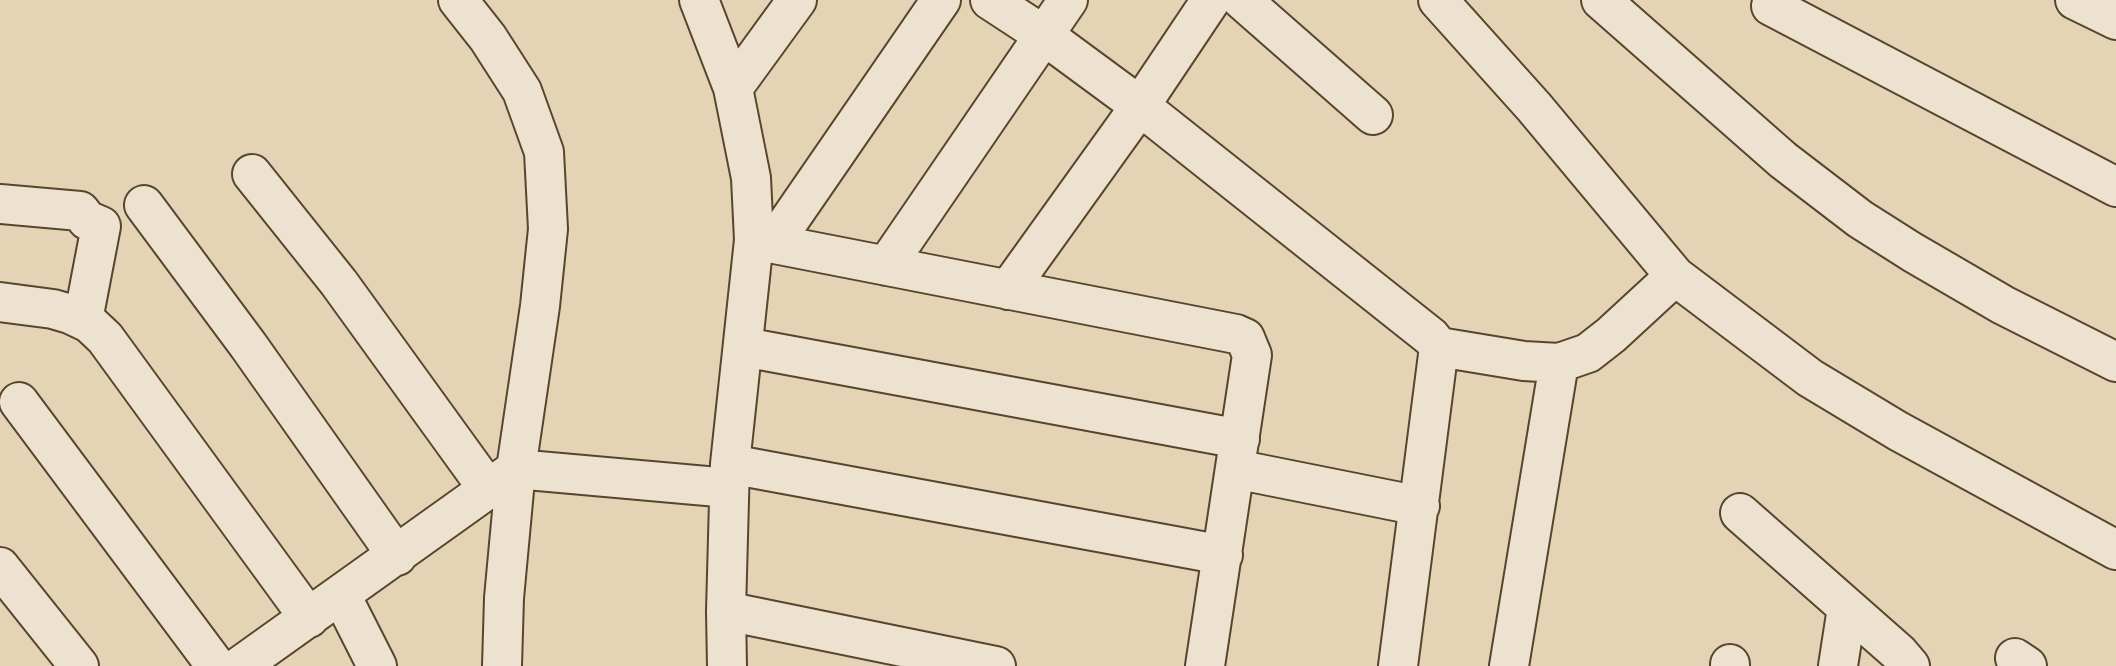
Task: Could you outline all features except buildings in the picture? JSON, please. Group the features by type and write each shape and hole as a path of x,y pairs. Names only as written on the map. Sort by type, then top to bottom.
{"street":[{"path":"457,0 488,38 522,92 544,152 548,229 540,306 502,479 502,666"},
{"path":"699,0 733,88 764,242 744,347 730,476 727,666"},
{"path":"733,88 797,0"},
{"path":"764,242 942,0"},
{"path":"990,0 1045,36 1140,106 1431,337 1439,347 1524,361 1559,363 1588,352 1611,335 1675,276"},
{"path":"886,266 1068,0"},
{"path":"1008,290 1140,106 1211,0"},
{"path":"1242,0 1373,115"},
{"path":"1438,0 1534,107 1675,276 1810,378 1898,431 2116,550"},
{"path":"1601,0 1783,160 1860,219 1912,253 1992,298 2116,362"},
{"path":"2075,0 2116,20"},
{"path":"1771,6 2116,187"},
{"path":"252,174 339,284 502,479"},
{"path":"0,204 80,211 87,220 101,226 83,320"},
{"path":"144,205 248,345 397,556"},
{"path":"764,242 1236,334 1245,338 1252,355 1205,666"},
{"path":"0,302 53,309 89,323 105,338 309,618"},
{"path":"744,347 1238,454 1420,506"},
{"path":"1398,666 1439,347"},
{"path":"1509,666 1559,363"},
{"path":"19,402 216,666"},
{"path":"240,666 502,479 570,473 682,483 730,476 1223,555"},
{"path":"1740,513 1899,653 1910,666"},
{"path":"0,567 79,666"},
{"path":"341,595 377,666"},
{"path":"1838,666 1847,608"},
{"path":"726,611 996,666"}]}
